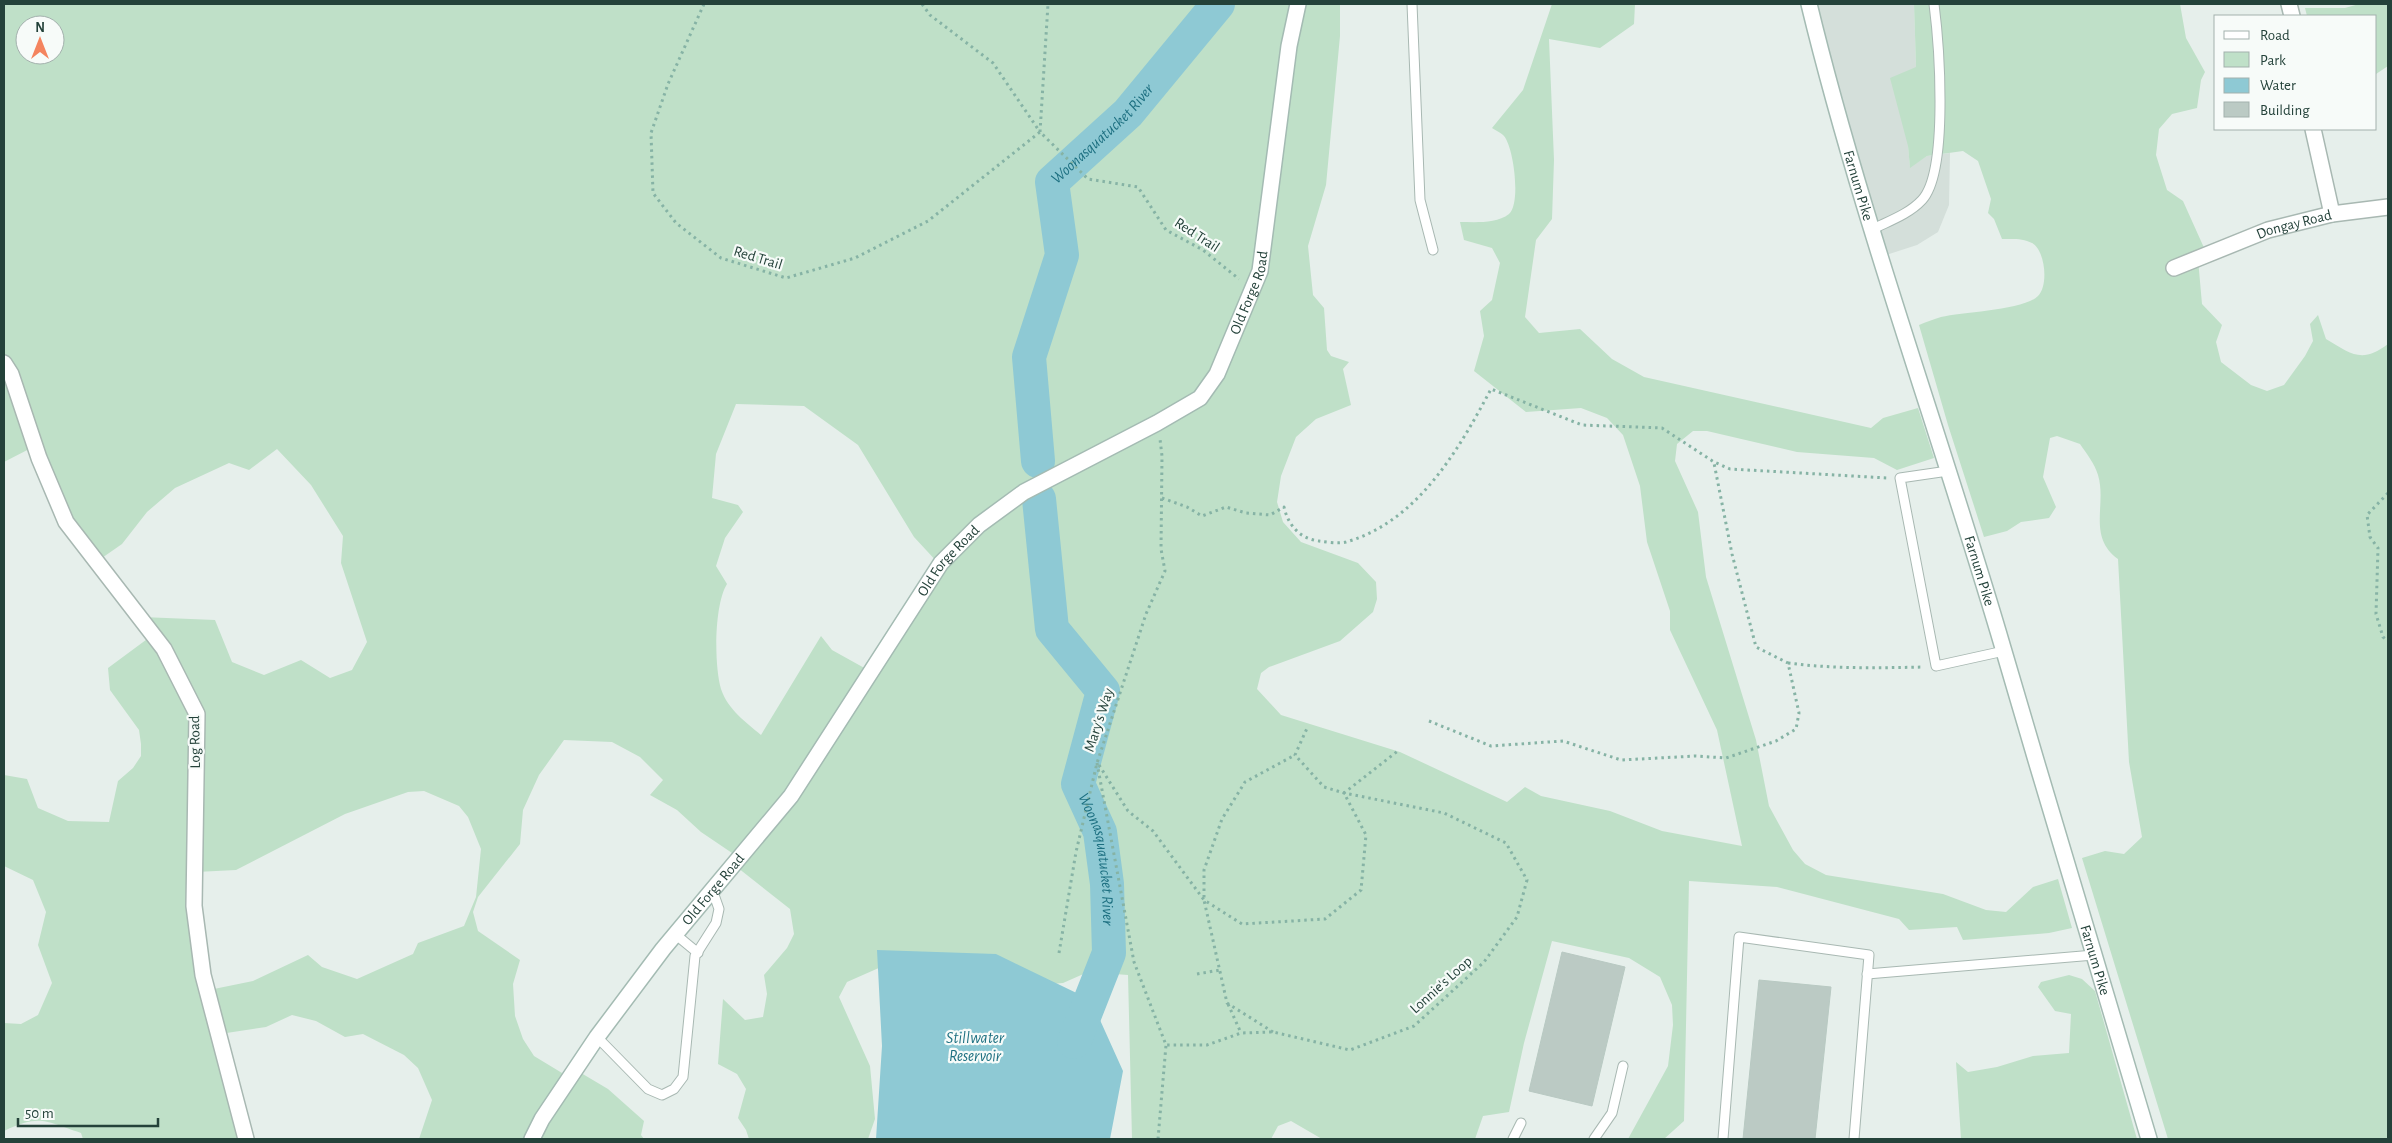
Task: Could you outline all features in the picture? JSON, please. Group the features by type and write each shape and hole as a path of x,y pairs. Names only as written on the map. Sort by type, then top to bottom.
{"street":[{"name":"Old Forge Road","path":"532,1139 542,1119 597,1037 675,934 791,796 940,562 979,525 1024,492 1157,423 1200,398 1217,374 1260,271 1289,46 1298,4"},
{"name":"Farnum Pike","path":"1808,4 1828,82 1872,229 2004,651 2149,1139"},
{"name":"Dongay Road","path":"2174,268 2268,230 2332,214 2314,130"},
{"path":"2332,214 2388,207"},
{"name":"Log Road","path":"4,362 11,374 39,458 66,522 164,649 198,714 194,906 203,975 246,1139"}],"lane":[{"path":"1412,4 1420,200 1433,250"},
{"path":"1872,229 1901,215 1923,199 1932,180 1938,149 1941,70 1934,4"},
{"path":"1948,472 1900,478 1936,666 2004,651"},
{"path":"597,1037 648,1088 662,1095 674,1090 683,1077 695,956 716,923 719,909 712,889"},
{"path":"675,934 698,952"},
{"path":"1723,1139 1740,937 1869,955 1854,1139"},
{"path":"1867,974 2094,955"},
{"path":"1594,1139 1612,1112 1623,1066"},
{"path":"1513,1139 1521,1122"}],"path":[{"name":"Red Trail","path":"704,4 668,84 651,133 653,194 676,223 721,258 786,278 856,258 928,221 1040,132"},
{"name":"Red Trail","path":"922,4 930,15 993,63 1040,132 1088,179 1138,187 1166,230 1203,250 1253,290"},
{"path":"1040,132 1048,4"},
{"path":"1162,498 1187,507 1202,516 1226,507 1246,513 1270,515 1284,507 1291,525 1308,540 1344,543 1390,521 1414,502 1454,455 1491,389 1582,425 1662,428 1714,462 1730,469 1900,478"},
{"name":"Mary's Way","path":"1059,952 1076,852 1097,762 1146,614 1165,571 1161,548 1162,456 1157,423"},
{"path":"1714,462 1732,554 1756,647 1788,663 1814,667 1863,669 1936,666"},
{"path":"2388,493 2367,515 2370,537 2378,548 2376,614 2382,637 2388,641"},
{"path":"1429,721 1491,746 1563,741 1621,760 1696,756 1726,758 1776,741 1796,729 1799,713 1788,663"},
{"path":"1241,1033 1227,1003 1204,900 1204,870 1222,819 1245,782 1295,755 1308,726"},
{"path":"1344,793 1399,750"},
{"path":"1097,762 1128,811 1153,831 1185,877 1204,900 1242,924 1325,919 1361,890 1366,835 1344,793 1324,787 1295,755"},
{"path":"1097,762 1134,962 1166,1045 1158,1139"},
{"name":"Lonnie's Loop","path":"1166,1045 1207,1044 1241,1033 1273,1032 1350,1050 1414,1026 1484,962 1517,917 1528,880 1506,843 1444,813 1344,793"},
{"path":"1197,974 1220,970"},
{"path":"1227,1003 1273,1032"}],"shaded area":[{"path":"1804,4 1914,4 1916,67 1908,146 1910,167 1927,156 1950,153 1949,205 1938,232 1917,245 1883,256"}],"green space":[{"path":"4,4 1340,4 1340,36 1326,185 1308,246 1313,295 1324,308 1327,350 1331,356 1349,362 1343,369 1351,405 1316,419 1296,437 1281,476 1277,502 1283,522 1301,542 1358,563 1376,582 1377,599 1373,612 1340,641 1269,667 1261,673 1257,689 1281,715 1400,752 1507,802 1525,787 1541,796 1610,811 1662,831 1742,846 1717,730 1670,630 1670,611 1647,542 1640,486 1623,435 1607,418 1581,408 1526,412 1474,371 1484,336 1480,311 1492,300 1500,263 1492,248 1464,240 1460,222 1485,222 1504,217 1513,208 1515,199 1515,176 1508,142 1502,134 1492,128 1523,90 1552,4 1635,4 1634,24 1600,48 1549,39 1554,160 1552,219 1536,240 1525,317 1539,333 1580,329 1612,359 1644,377 1871,428 1883,418 1918,408 1934,458 1897,470 1874,458 1797,452 1707,431 1693,431 1677,444 1675,461 1698,512 1706,577 1756,740 1769,806 1793,850 1805,864 1826,875 1943,894 1986,910 2006,912 2033,887 2058,879 2072,928 2049,933 1963,940 1957,927 1909,930 1899,919 1777,887 1689,881 1684,1121 1664,1139 1628,1139 1668,1066 1673,1025 1672,1005 1660,977 1629,958 1552,941 1524,1043 1509,1112 1483,1116 1475,1139 1322,1139 1291,1121 1278,1126 1271,1139 1132,1139 1128,975 1088,972 1063,983 1041,985 881,967 847,982 839,997 870,1066 875,1119 868,1139 749,1139 746,1130 738,1118 746,1089 737,1074 718,1064 723,999 745,1020 763,1017 767,994 764,975 787,948 794,934 790,909 733,864 735,855 701,832 677,810 650,795 663,780 640,757 612,742 564,740 539,775 523,810 520,844 478,897 473,912 478,931 520,960 513,984 515,1016 523,1039 534,1056 567,1076 576,1070 608,1089 644,1121 641,1135 644,1139 419,1139 432,1100 418,1068 404,1055 363,1034 345,1037 316,1021 292,1015 266,1027 220,1034 247,1139 83,1139 81,1133 42,1121 26,1122 4,1131 4,1023 21,1024 38,1015 52,983 38,945 46,912 33,880 4,866 4,775 27,779 38,808 68,821 109,822 118,781 133,768 141,756 141,744 139,730 110,690 108,668 154,634 142,617 215,620 232,662 264,675 301,660 330,678 352,670 367,642 341,563 343,536 311,485 277,449 249,470 229,463 175,488 147,512 122,544 99,560 64,517 37,445 4,462","holes":["736,404 804,406 858,445 914,537 939,564 868,670 832,650 821,636 761,735 738,715 728,703 721,689 717,665 716,635 720,606 727,584 716,566 725,538 743,512 738,505 712,498 716,454","424,791 459,806 468,817 481,849 476,897 464,926 418,943 413,954 357,979 322,967 308,955 253,981 209,990 196,872 236,870 345,814 408,792"]},
{"path":"1914,4 2180,4 2186,38 2205,72 2201,80 2197,108 2172,114 2159,129 2156,155 2167,190 2183,201 2205,250 2198,259 2202,304 2222,325 2216,342 2221,362 2251,385 2267,391 2284,385 2305,356 2313,341 2310,324 2318,315 2326,339 2357,355 2371,354 2388,344 2388,1139 2168,1139 2082,858 2105,851 2124,854 2142,837 2129,762 2118,559 2109,550 2100,530 2101,498 2095,467 2080,444 2057,436 2050,438 2043,477 2056,507 2049,518 2021,522 2007,531 1984,537 1948,425 1919,325 1941,317 2007,307 2031,301 2038,296 2044,284 2043,260 2036,247 2029,241 2002,239 1994,219 1988,213 1991,199 1978,161 1963,151 1927,156 1910,168 1908,146 1890,78 1916,67"},
{"path":"2359,4 2388,4 2388,66 2377,73 2377,15 2307,15 2305,8 2345,8"},
{"path":"2069,975 2082,979 2095,991 2137,1139 1961,1139 1956,1062 1968,1072 1997,1067 2033,1056 2069,1053 2071,1014 2055,1011 2038,987 2041,982"}],"water":[{"name":"Stillwater Reservoir","path":"877,950 996,954 1091,1000 1123,1071 1110,1139 876,1139 882,1046"}],"building":[{"path":"1562,952 1625,967 1592,1106 1529,1091"},
{"path":"1759,980 1831,987 1815,1139 1743,1139"}],"waterway":[{"name":"Woonasquatucket River","path":"1038,461 1029,357 1062,255 1052,182 1128,113 1218,4"},
{"name":"Woonasquatucket River","path":"1039,499 1052,629 1103,691 1078,784 1100,832 1107,884 1109,953 1074,1042"}]}
